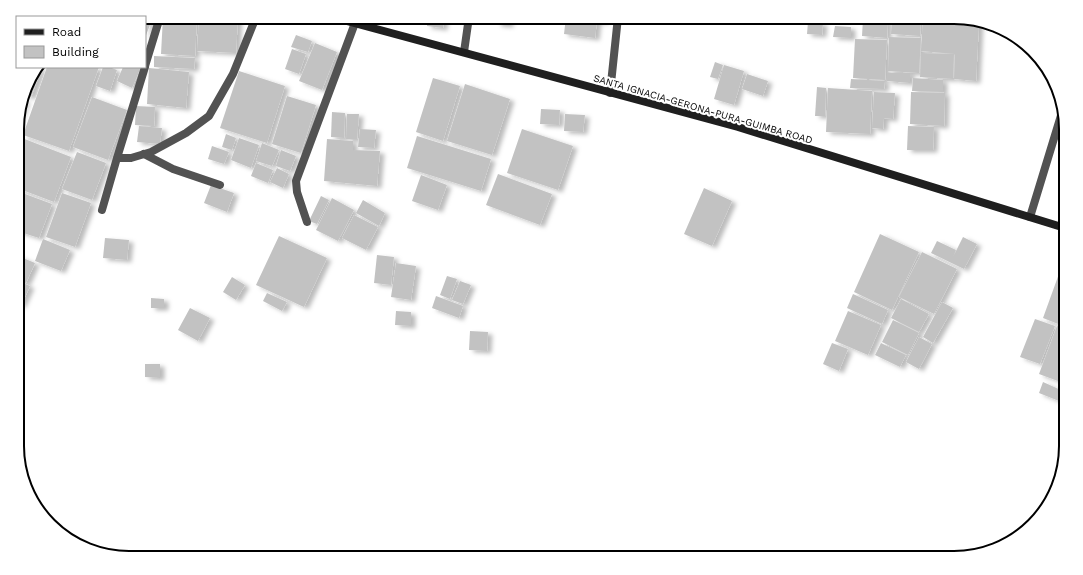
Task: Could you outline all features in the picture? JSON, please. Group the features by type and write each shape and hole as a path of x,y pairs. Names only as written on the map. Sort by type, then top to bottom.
{"main road":[{"name":"SANTA IGNACIA-GERONA-PURA-GUIMBA ROAD","path":"359,24 738,127 1059,226"}],"street":[{"path":"146,63 158,24"},
{"path":"117,158 131,158 144,154 186,133 209,116 233,74 253,24"},
{"path":"307,222 297,192 296,181 355,24"},
{"path":"464,52 468,24"},
{"path":"610,93 617,24"},
{"path":"102,210 144,68"},
{"path":"1030,217 1059,123"},
{"path":"144,154 173,169 220,186"}],"building":[{"path":"146,24 150,24 146,35"},
{"path":"163,24 197,24 195,56 161,54"},
{"path":"199,24 238,24 236,53 197,51"},
{"path":"427,24 443,24 443,28 427,26"},
{"path":"565,24 597,24 595,38 564,34"},
{"path":"808,24 823,24 822,35 807,34"},
{"path":"863,24 888,24 887,38 862,36"},
{"path":"892,24 921,24 920,36 891,34"},
{"path":"923,24 954,24 979,28 976,81 954,79 955,54 921,51"},
{"path":"835,26 851,27 851,38 833,37"},
{"path":"296,35 312,41 308,52 291,47"},
{"path":"889,37 921,38 919,73 888,71"},
{"path":"855,39 887,40 885,80 853,78"},
{"path":"315,43 337,52 322,90 299,81"},
{"path":"292,49 306,54 299,74 285,69"},
{"path":"921,53 954,54 953,79 920,77"},
{"path":"154,56 195,58 194,69 154,67"},
{"path":"715,62 723,65 718,79 710,77"},
{"path":"724,65 744,71 734,105 714,99"},
{"path":"47,68 99,68 69,151 24,135"},
{"path":"103,68 112,68 117,70 110,91 96,86"},
{"path":"123,68 141,68 132,88 117,81"},
{"path":"149,68 189,72 186,108 147,104"},
{"path":"239,71 285,86 267,143 220,128"},
{"path":"887,73 910,73 910,83 887,81"},
{"path":"747,74 768,81 763,96 742,89"},
{"path":"38,78 31,97 30,96"},
{"path":"433,78 460,86 443,141 416,132"},
{"path":"913,78 943,80 943,92 912,91"},
{"path":"851,79 885,81 884,89 850,88"},
{"path":"465,84 510,99 492,155 447,141"},
{"path":"817,87 826,88 825,116 815,116"},
{"path":"828,88 872,91 870,134 826,132"},
{"path":"874,92 895,93 893,119 884,118 883,129 872,128"},
{"path":"911,92 945,93 944,126 910,124"},
{"path":"287,96 316,105 301,153 272,144"},
{"path":"92,97 127,110 108,160 73,147"},
{"path":"136,106 155,107 154,126 135,125"},
{"path":"541,109 560,110 559,125 540,124"},
{"path":"332,112 345,113 344,138 331,137"},
{"path":"347,114 359,114 357,139 346,139"},
{"path":"565,114 585,115 583,132 564,131"},
{"path":"139,126 162,128 160,144 137,142"},
{"path":"908,126 934,127 933,150 907,150"},
{"path":"360,129 376,130 374,148 358,147"},
{"path":"522,129 573,146 558,190 507,173"},
{"path":"226,134 236,138 232,150 222,147"},
{"path":"417,136 491,159 481,191 407,168"},
{"path":"239,138 259,145 251,168 231,160"},
{"path":"24,139 71,157 54,202 24,191"},
{"path":"327,139 353,141 353,150 380,151 377,186 324,181"},
{"path":"262,143 279,150 272,166 256,161"},
{"path":"212,146 229,152 224,164 208,159"},
{"path":"281,150 296,156 290,171 276,166"},
{"path":"77,152 106,163 92,200 62,189"},
{"path":"256,163 273,170 268,183 251,176"},
{"path":"277,168 289,174 283,188 270,182"},
{"path":"498,174 552,194 540,225 486,205"},
{"path":"421,175 447,185 438,210 412,201"},
{"path":"211,185 234,193 227,212 204,203"},
{"path":"704,188 732,201 712,246 684,234"},
{"path":"62,193 91,203 75,247 46,237"},
{"path":"24,194 52,204 39,238 24,233"},
{"path":"321,196 329,200 317,224 309,221"},
{"path":"332,198 354,210 338,241 316,230"},
{"path":"363,200 385,213 379,226 356,213"},
{"path":"354,215 378,227 366,250 342,238"},
{"path":"880,234 919,252 892,310 854,292"},
{"path":"279,236 327,258 304,307 256,285"},
{"path":"963,237 977,244 964,269 931,253 937,241 956,250 953,257"},
{"path":"105,238 129,240 127,260 103,258"},
{"path":"43,239 70,250 61,271 35,261"},
{"path":"922,252 957,269 934,314 899,297"},
{"path":"377,255 394,257 391,285 374,283"},
{"path":"24,258 35,263 26,283 24,282"},
{"path":"396,263 416,266 411,300 391,297"},
{"path":"1059,274 1059,324 1043,318"},
{"path":"447,276 457,279 450,299 440,295"},
{"path":"232,277 245,285 236,300 223,292"},
{"path":"460,281 471,285 463,304 452,300"},
{"path":"24,284 30,286 24,299"},
{"path":"267,293 287,302 282,311 263,301"},
{"path":"853,294 888,310 882,324 847,308"},
{"path":"436,296 463,306 459,318 432,308"},
{"path":"151,298 164,299 164,308 151,308"},
{"path":"901,299 929,314 919,332 891,318"},
{"path":"942,302 953,308 933,343 923,337"},
{"path":"190,308 210,318 198,341 178,330"},
{"path":"396,311 411,312 411,326 395,325"},
{"path":"848,311 881,325 868,355 835,341"},
{"path":"1035,319 1055,326 1040,364 1020,357"},
{"path":"893,320 919,333 908,355 882,342"},
{"path":"1057,326 1059,327 1059,381 1039,374"},
{"path":"470,331 488,332 487,351 469,350"},
{"path":"919,337 932,344 919,369 906,362"},
{"path":"832,343 848,349 839,371 823,364"},
{"path":"881,343 906,355 900,367 875,355"},
{"path":"145,364 160,364 160,378 145,377"},
{"path":"1043,382 1059,389 1059,401 1039,393"}]}
